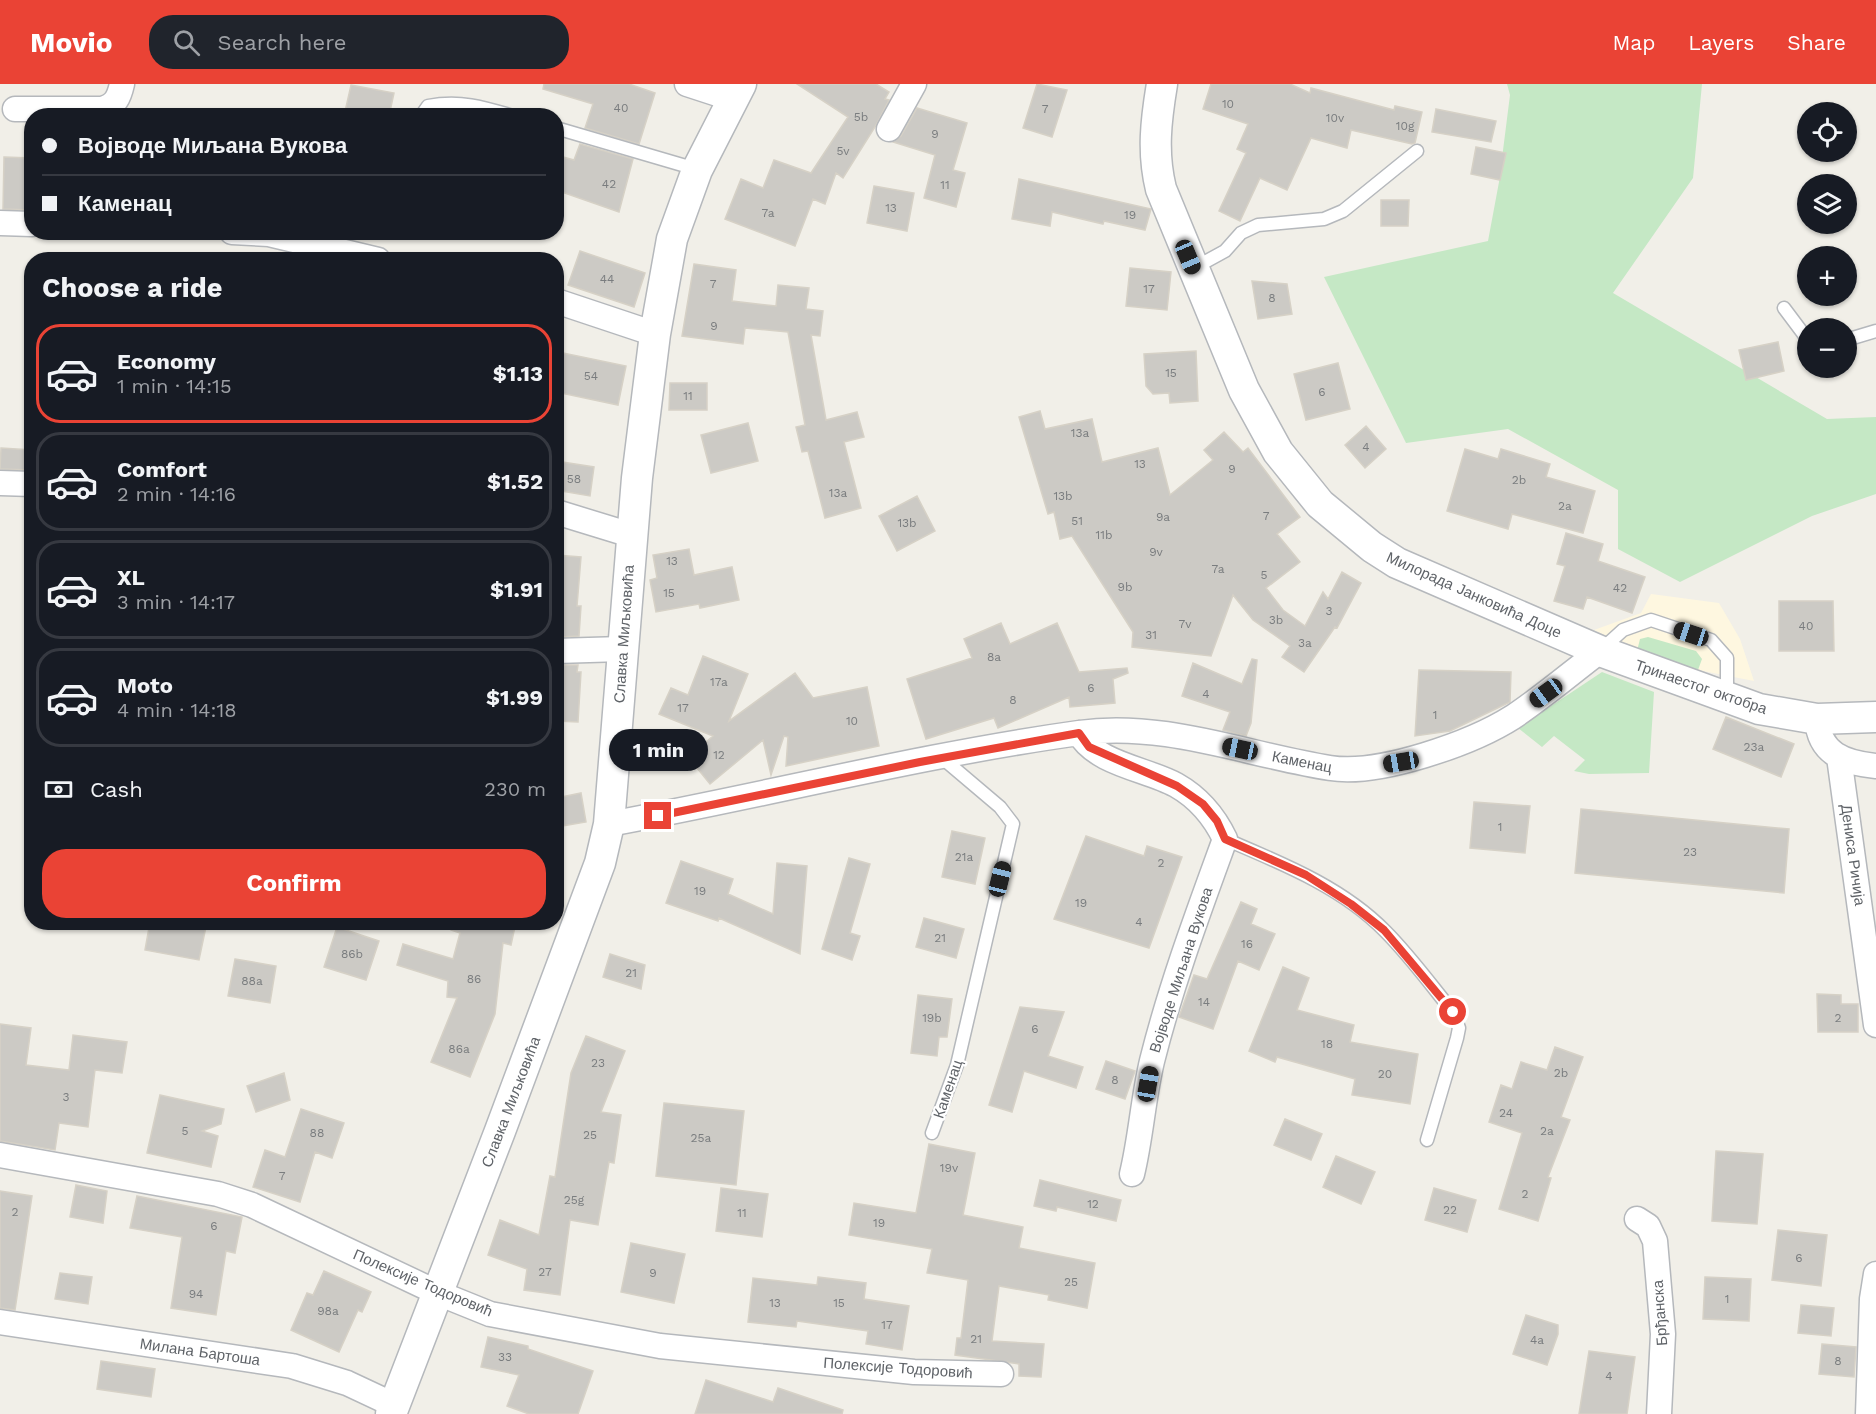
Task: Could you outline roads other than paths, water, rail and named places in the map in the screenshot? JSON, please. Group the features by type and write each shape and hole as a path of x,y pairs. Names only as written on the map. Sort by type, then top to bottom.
{"street":[{"path":"105,108 116,101 122,84"},
{"path":"687,84 737,92"},
{"path":"889,129 914,84"},
{"name":"Милорада Јанковића Доце","path":"1162,84 1154,147 1155,167 1161,189 1260,423 1299,480 1320,504 1372,547 1397,562 1600,651"},
{"name":"Славка Миљковића","path":"392,1409 589,894 609,824 631,535 655,334 672,239 697,170 737,92"},
{"path":"15,109 24,109"},
{"path":"0,223 24,224"},
{"path":"294,240 344,252"},
{"path":"564,304 655,334"},
{"path":"0,483 24,484"},
{"path":"564,514 631,535"},
{"path":"564,651 622,650"},
{"name":"Тринаестог октобра","path":"1600,651 1759,709 1816,719 1876,717"},
{"name":"Каменац","path":"609,824 1079,733 1143,730 1333,769 1371,767 1428,754 1494,727 1513,717 1600,651"},
{"path":"1816,719 1818,735 1826,747 1839,757 1861,765 1876,766"},
{"path":"1079,733 1089,747 1177,786 1203,804 1217,821 1225,839"},
{"name":"Дениса Ричија","path":"1839,757 1876,1025"},
{"name":"Војводе Миљана Вукова","path":"1132,1174 1140,1143 1151,1064 1192,924 1225,839"},
{"name":"Полексије Тодоровић","path":"0,1155 218,1194 252,1205 438,1293 490,1314 660,1346 914,1372 1001,1374"},
{"name":"Брђанска","path":"1637,1220 1648,1226 1655,1241 1663,1334 1659,1414"},
{"path":"1868,1414 1876,1274"},
{"name":"Милана Бартоша","path":"0,1322 292,1365 347,1383 392,1409"}],"lane":[{"path":"427,108 449,102 470,103 487,108"},
{"path":"564,130 697,170"},
{"path":"1193,269 1226,251 1241,233 1258,225 1316,220 1334,216 1417,152"},
{"path":"1784,308 1797,325"},
{"path":"1857,337 1876,331"},
{"path":"1600,651 1623,630 1651,620 1711,640 1727,658 1727,696"},
{"name":"Каменац","path":"932,1133 957,1065 1013,824 1000,807 941,758"},
{"path":"1225,839 1306,875 1351,904 1384,930 1453,1012 1459,1028 1457,1038 1426,1140"}]}
